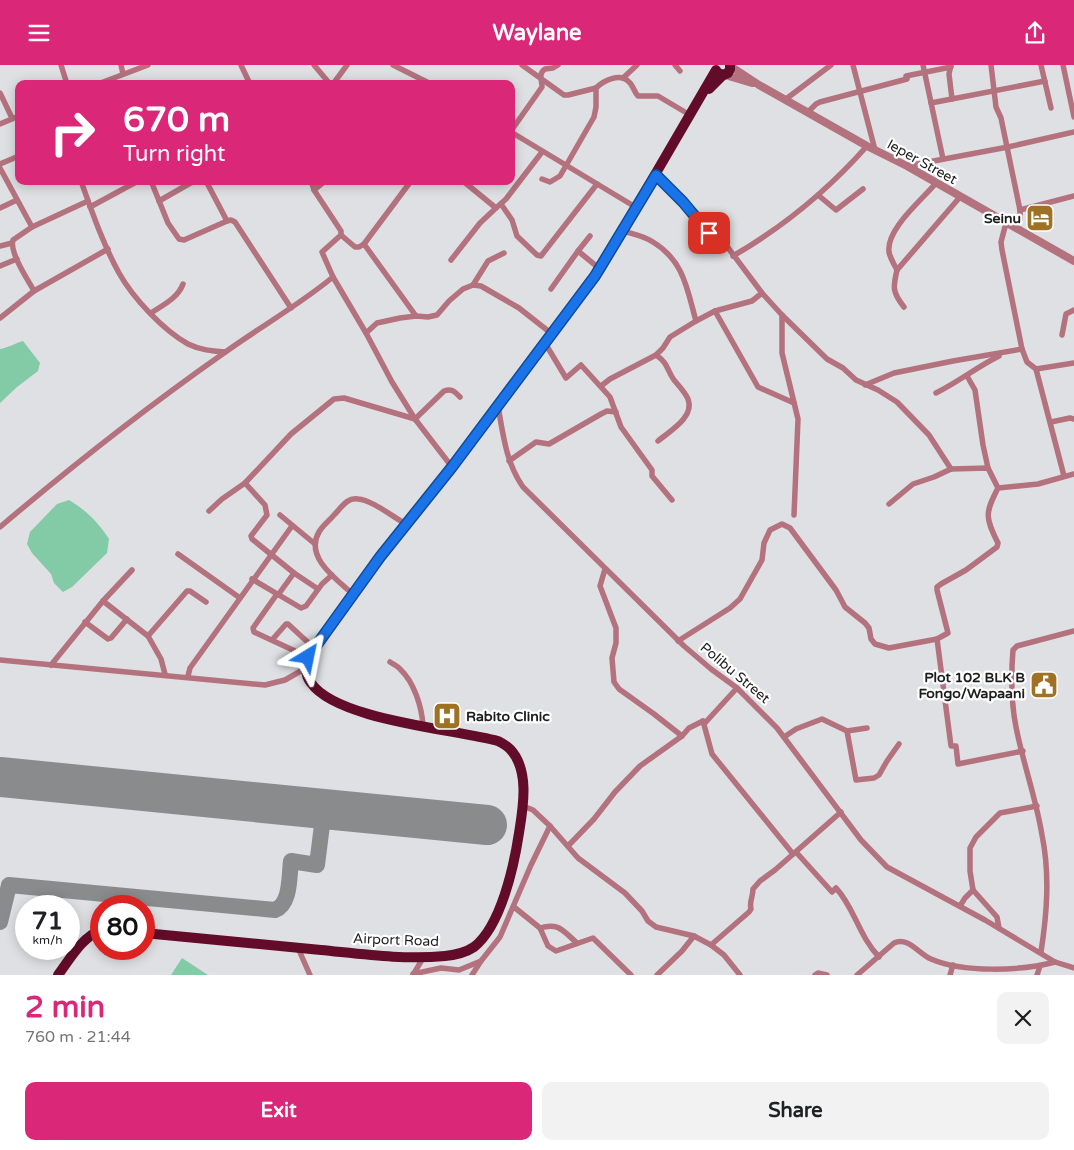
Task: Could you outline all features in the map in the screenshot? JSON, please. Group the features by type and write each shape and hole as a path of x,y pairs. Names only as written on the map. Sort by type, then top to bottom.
{"highway":[{"path":"306,668 308,657 314,647 353,594 452,467 600,269 698,100 721,69"},
{"name":"Airport Road","path":"155,934 423,957 461,954 474,947 485,935 497,915 508,884 517,848 523,806 521,773 517,760 510,748 498,741 372,715 347,706 316,689 309,680 306,668"},
{"path":"58,975 90,935"}],"street":[{"path":"61,65 66,80"},
{"path":"121,65 123,74"},
{"path":"111,80 148,65"},
{"path":"241,65 248,80"},
{"path":"314,65 328,80"},
{"path":"335,80 347,65"},
{"path":"394,65 420,80"},
{"path":"522,65 564,95 596,88 607,80 623,78 637,65"},
{"path":"515,125 542,87 540,77 543,70 555,68 558,65"},
{"path":"675,65 680,71"},
{"path":"786,99 831,65"},
{"path":"853,65 875,150"},
{"path":"923,65 943,159"},
{"path":"991,65 996,107 1001,118 1008,147 1020,210 1020,219 1015,228"},
{"path":"1041,65 1051,108"},
{"path":"1063,65 1074,117"},
{"path":"808,112 820,102 906,79 906,76 951,66 949,73 952,99"},
{"name":"Ieper Street","path":"721,69 786,99 1074,261"},
{"path":"623,78 630,82 638,95 658,96 690,115"},
{"path":"931,103 1045,81"},
{"path":"542,179 550,182 560,176 594,117 596,88"},
{"path":"0,93 12,118"},
{"path":"0,124 15,117"},
{"path":"907,166 1008,147 1074,132"},
{"path":"515,134 637,208"},
{"path":"733,256 762,239 818,195 867,146"},
{"path":"451,260 480,223 499,206 542,151"},
{"path":"0,164 15,158"},
{"path":"0,168 32,227"},
{"path":"656,175 683,202 709,233 726,245 762,293 782,315 827,359 843,368 856,380 878,390 897,402 929,435 950,469"},
{"path":"897,270 889,252 890,238 897,226 936,183"},
{"path":"469,185 499,206 512,220 517,236 537,255 541,256 597,184"},
{"path":"82,185 108,249 124,281 151,313 172,333 188,344 209,351 225,352"},
{"path":"0,245 12,243 15,238 32,227 129,185"},
{"path":"153,185 168,223 179,239 184,240 227,221 235,222 291,309"},
{"path":"159,201 187,185"},
{"path":"208,185 227,221"},
{"path":"312,185 337,225 341,235 355,247 364,244 409,185"},
{"path":"314,190 320,185"},
{"path":"818,195 836,210 863,189"},
{"path":"1020,210 1074,196"},
{"path":"904,307 896,296 894,283 897,270 960,197"},
{"path":"0,208 17,200"},
{"path":"1006,223 1001,242 1002,250 1022,349 1027,362 1036,369 1064,476"},
{"path":"623,231 652,241 673,258 682,271 696,321"},
{"path":"341,235 322,252 333,277 392,381 416,419 452,467"},
{"path":"551,289 590,236"},
{"path":"12,243 17,259 34,291"},
{"path":"364,244 416,316"},
{"path":"0,318 34,291 108,249"},
{"path":"578,251 600,269"},
{"path":"473,285 488,261 504,253"},
{"path":"0,266 17,259"},
{"path":"0,527 135,418 225,352 291,309 333,277"},
{"path":"151,313 174,298 181,291 183,284"},
{"path":"366,333 377,323 416,316 428,317 437,315 463,289 473,285 481,286 518,308 552,334"},
{"path":"601,386 610,379 656,355 670,337 696,321 715,311 752,301 762,293"},
{"path":"1062,335 1066,314 1074,310"},
{"path":"715,311 758,387 794,403"},
{"path":"782,315 782,353 798,419 794,515"},
{"path":"545,343 566,378 581,365 610,397 621,427 652,470 652,476 672,500"},
{"path":"865,385 894,373 1022,349"},
{"path":"936,393 1003,354"},
{"path":"656,355 665,362 672,377 685,393 690,406 687,414 658,441"},
{"path":"1036,369 1074,363"},
{"path":"967,376 975,391 988,468 998,488"},
{"path":"416,419 444,391 448,389 454,391 460,397"},
{"path":"209,511 245,483 291,434 334,399 344,398 416,419"},
{"name":"Polibu Street","path":"498,406 509,461 516,478 529,494 678,641 710,669 737,688 766,716 784,737 860,840 887,867 960,905 1055,963 1074,968"},
{"path":"509,461 536,442 549,444 565,433 607,411 616,412"},
{"path":"1050,422 1074,419"},
{"path":"889,503 913,484 950,469 988,468"},
{"path":"998,488 1038,484 1074,474"},
{"path":"245,483 265,505 267,515 251,536 294,573 318,589"},
{"path":"678,641 730,608 740,599 762,560 764,543 770,530 782,524 790,528 836,590 845,607 866,623 871,639 875,644 889,648 937,639 948,633 937,594 938,587 966,570 998,545 987,517 991,502 998,488"},
{"path":"353,594 332,575 317,557 315,544 318,532 348,500 355,499 365,500 406,524"},
{"path":"280,515 315,544"},
{"path":"188,676 190,667 292,526"},
{"path":"178,554 240,598"},
{"path":"605,569 600,586 616,628 616,643 612,658 614,682 620,689 682,735"},
{"path":"51,665 103,601 132,570"},
{"path":"294,573 253,628 254,632 308,657"},
{"path":"252,579 301,608 306,606 318,589 332,575"},
{"path":"148,636 187,591 190,591 206,602"},
{"path":"103,601 148,636 160,659 165,674"},
{"path":"85,623 108,639 127,619"},
{"path":"272,640 288,623 314,647"},
{"path":"1041,953 1047,915 1046,869 1043,837 1014,712 1013,650 1017,646 1074,631"},
{"path":"937,639 951,746 956,746 958,763 1023,751"},
{"path":"0,660 188,676 265,685 285,680 306,668"},
{"path":"390,662 400,669 411,684 422,711 423,725"},
{"path":"568,846 640,766 689,728 703,721 704,724 737,688"},
{"path":"784,737 796,729 822,719 847,731 867,728"},
{"path":"703,721 712,754 795,853 832,892 836,888 842,894 863,937 879,957"},
{"path":"847,731 856,780 874,778 879,775 900,744"},
{"path":"523,806 533,810 578,857 625,893 642,911 648,921 656,927 694,936 711,945 724,955 740,975"},
{"path":"999,928 997,917 973,890 970,871 970,848 976,837 1000,813 1036,806"},
{"path":"711,945 749,912 751,909 749,903 753,889 760,881 841,813"},
{"path":"472,975 500,937 550,826"},
{"path":"960,905 973,890"},
{"path":"514,907 540,928 548,945 556,951 593,938 631,975"},
{"path":"540,928 550,925 561,928 577,943"},
{"path":"657,975 682,951 694,936"},
{"path":"857,975 894,943 904,941 930,959 953,965 994,969 1040,967 1055,963"},
{"path":"298,947 310,975"},
{"path":"413,975 423,957"},
{"path":"413,975 441,969 459,970 481,961"},
{"path":"950,975 953,965"},
{"path":"1038,975 1040,967"},
{"path":"815,975 818,973 827,975"}],"green space":[{"path":"23,341 40,363 38,371 0,403 0,349"},
{"path":"69,500 91,517 109,539 107,553 72,587 63,592 54,583 51,574 32,553 27,544 30,532 57,504"},
{"path":"182,958 208,975 171,975"}],"taxiway":[{"path":"0,922 9,885 275,910 280,907 287,896 291,861 317,865 324,809"}],"runway":[{"path":"0,777 487,825"}],"place":[{"name":"Seinu","path":"1040,218"},
{"name":"Plot 102 BLK B Fongo/Wapaani","path":"1044,685"},
{"name":"Rabito Clinic","path":"447,716"}],"route":[{"path":"308,657 380,557 452,467 595,276 656,175 683,202 709,233"}]}
